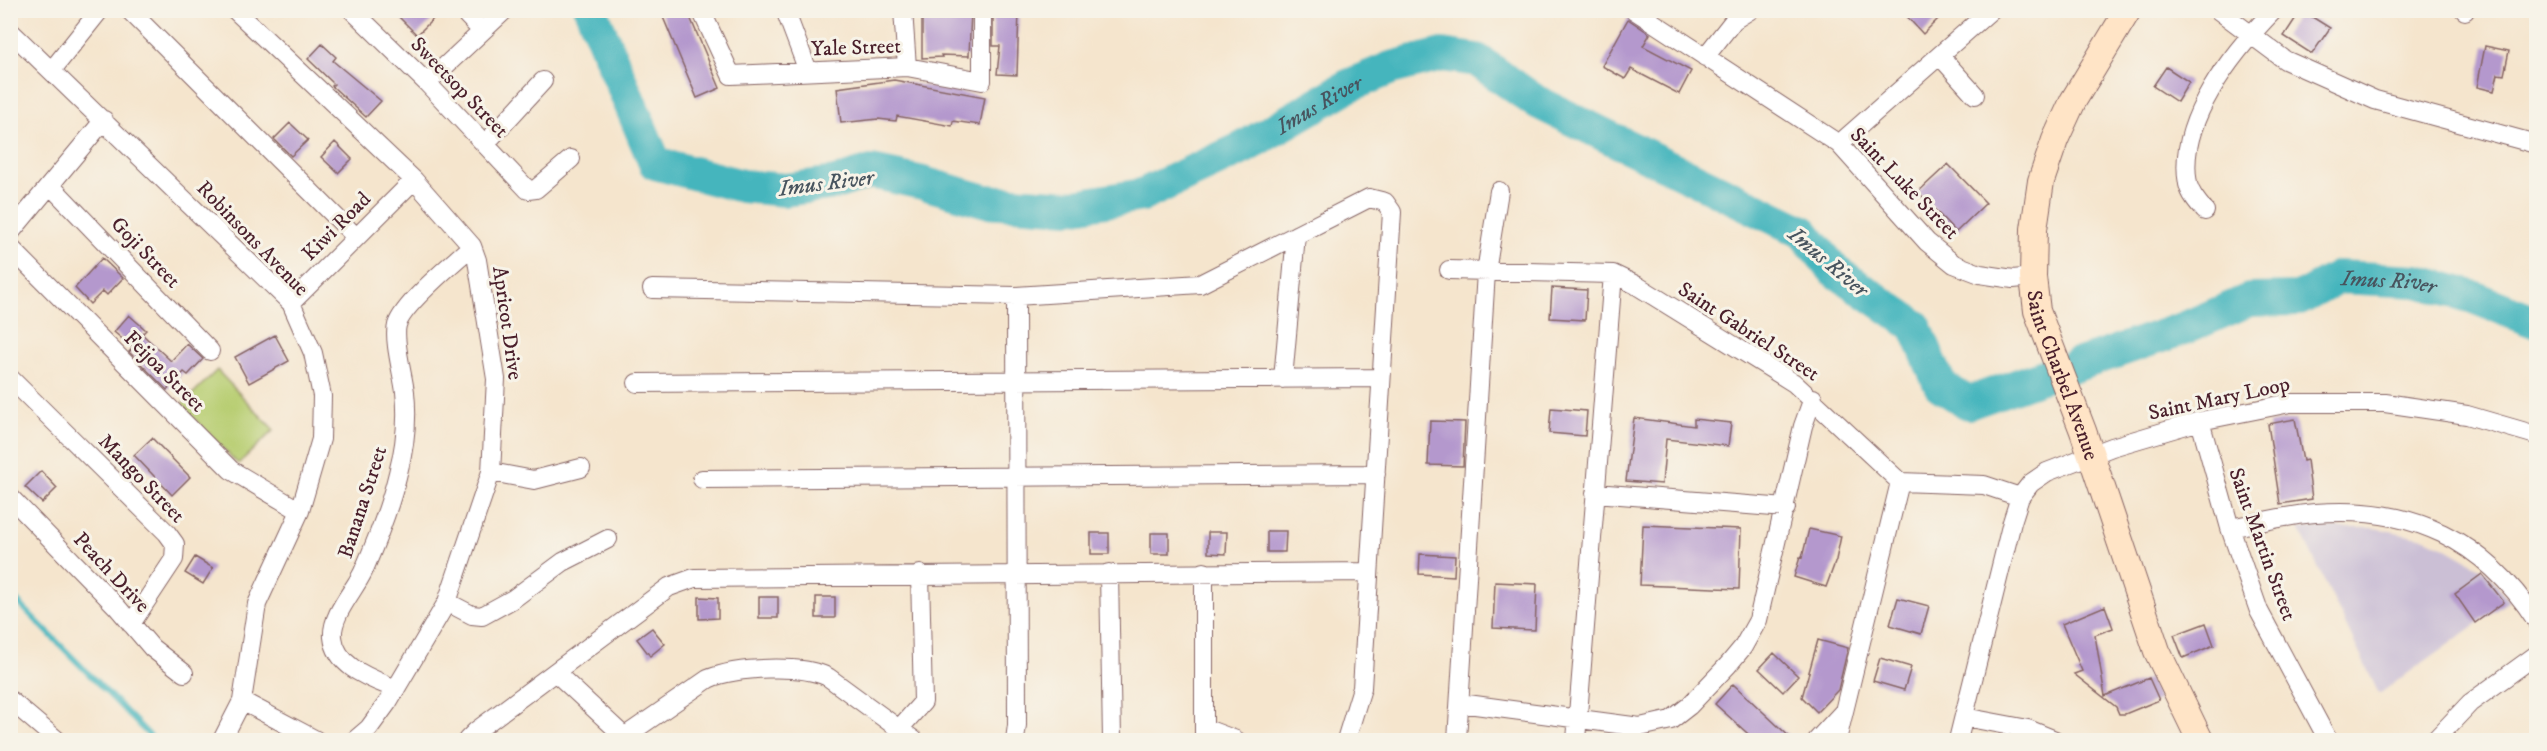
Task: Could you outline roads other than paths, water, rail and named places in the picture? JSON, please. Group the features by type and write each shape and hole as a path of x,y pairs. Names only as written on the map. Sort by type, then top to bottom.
{"street":[{"path":"52,70 100,10"},
{"path":"129,10 356,237"},
{"name":"Apricot Drive","path":"235,10 414,180 472,246 477,260 496,379 491,472 447,602 396,689 369,728 355,741"},
{"name":"Sweetsop Street","path":"352,10 427,83 528,190 536,189 571,159"},
{"path":"462,10 482,30"},
{"path":"427,83 505,10"},
{"name":"Yale Street","path":"701,10 731,75 907,67 982,81 982,10"},
{"path":"785,10 808,71"},
{"path":"903,10 907,67"},
{"name":"Saint Luke Street","path":"1634,10 1839,144 1927,242 1954,264 1980,274 2013,279 2033,277"},
{"path":"1705,57 1734,20 1750,10"},
{"path":"1839,144 1991,10"},
{"name":"Saint Charbel Avenue","path":"2128,10 2073,101 2055,140 2041,181 2034,229 2033,277 2037,311 2083,431 2157,651 2200,741"},
{"path":"2218,10 2285,60 2375,100 2536,144"},
{"path":"2205,211 2188,186 2186,155 2200,108 2252,35 2274,10"},
{"name":"Robinsons Avenue","path":"10,31 291,303 313,353 322,396 321,439 300,511 257,604 242,701 222,741"},
{"path":"1940,56 1975,95"},
{"path":"485,144 543,81"},
{"path":"10,233 104,120"},
{"name":"Kiwi Road","path":"291,303 414,180"},
{"name":"Goji Street","path":"50,185 210,351"},
{"path":"1457,741 1486,272 1499,191"},
{"path":"652,289 1016,296 1200,284 1369,198 1385,202 1392,212 1362,688 1347,741"},
{"path":"1283,379 1296,235"},
{"name":"Banana Street","path":"396,689 362,674 346,663 337,650 333,636 336,622 362,574 383,523 399,473 406,433 405,394 397,325 408,307 472,246"},
{"name":"Feijoa Street","path":"10,247 231,470 300,511"},
{"name":"Saint Gabriel Street","path":"1449,270 1613,273 1794,383 1813,398 1900,482"},
{"path":"1576,741 1613,273"},
{"path":"1015,741 1017,725 1016,296"},
{"name":"Mango Street","path":"10,378 167,533 175,544 174,559 131,624"},
{"path":"637,383 1382,378"},
{"path":"1460,703 1640,727 1671,720 1689,706 1743,647 1758,620 1786,508 1803,426 1813,398"},
{"name":"Saint Mary Loop","path":"2091,455 2200,421 2290,403 2385,403 2467,415 2536,435"},
{"name":"Saint Martin Street","path":"2200,421 2230,528 2259,611 2328,741"},
{"path":"1958,741 2020,497 2031,483 2048,472 2091,455"},
{"path":"491,472 534,480 581,468"},
{"path":"702,479 1376,474"},
{"path":"1837,741 1900,482 1984,485 2020,497"},
{"path":"1595,493 1786,508"},
{"name":"Peach Drive","path":"10,497 152,648 184,673"},
{"path":"2230,528 2315,513 2374,515 2428,526 2449,535 2484,559 2519,594 2536,620"},
{"path":"447,602 471,615 482,616 513,599 563,562 608,539"},
{"path":"1204,572 1204,734 1236,741"},
{"path":"476,737 555,672 669,587 682,580 920,574 1369,572"},
{"path":"1109,573 1112,741"},
{"path":"899,729 923,702 920,574"},
{"path":"2435,741 2470,703 2536,655"},
{"path":"555,672 626,739 708,679 723,672 796,669 814,670 828,677 914,741"},
{"path":"10,700 57,741"},
{"path":"242,701 316,741"},
{"path":"1817,741 1845,710"},
{"path":"1964,717 2028,729 2055,741"}],"waterway":[{"name":"Imus River","path":"591,10 655,163 742,186 785,190 835,183 871,172 923,183 986,201 1069,207 1142,195 1243,148 1348,86 1391,68 1442,55 1477,60 1535,101 1803,232 1834,270 1915,326 1940,385 1968,403 2044,376"},
{"name":"Imus River","path":"2074,366 2185,328 2249,300 2299,299 2339,277 2417,281 2473,297 2536,322"},
{"path":"10,594 154,740"}]}
